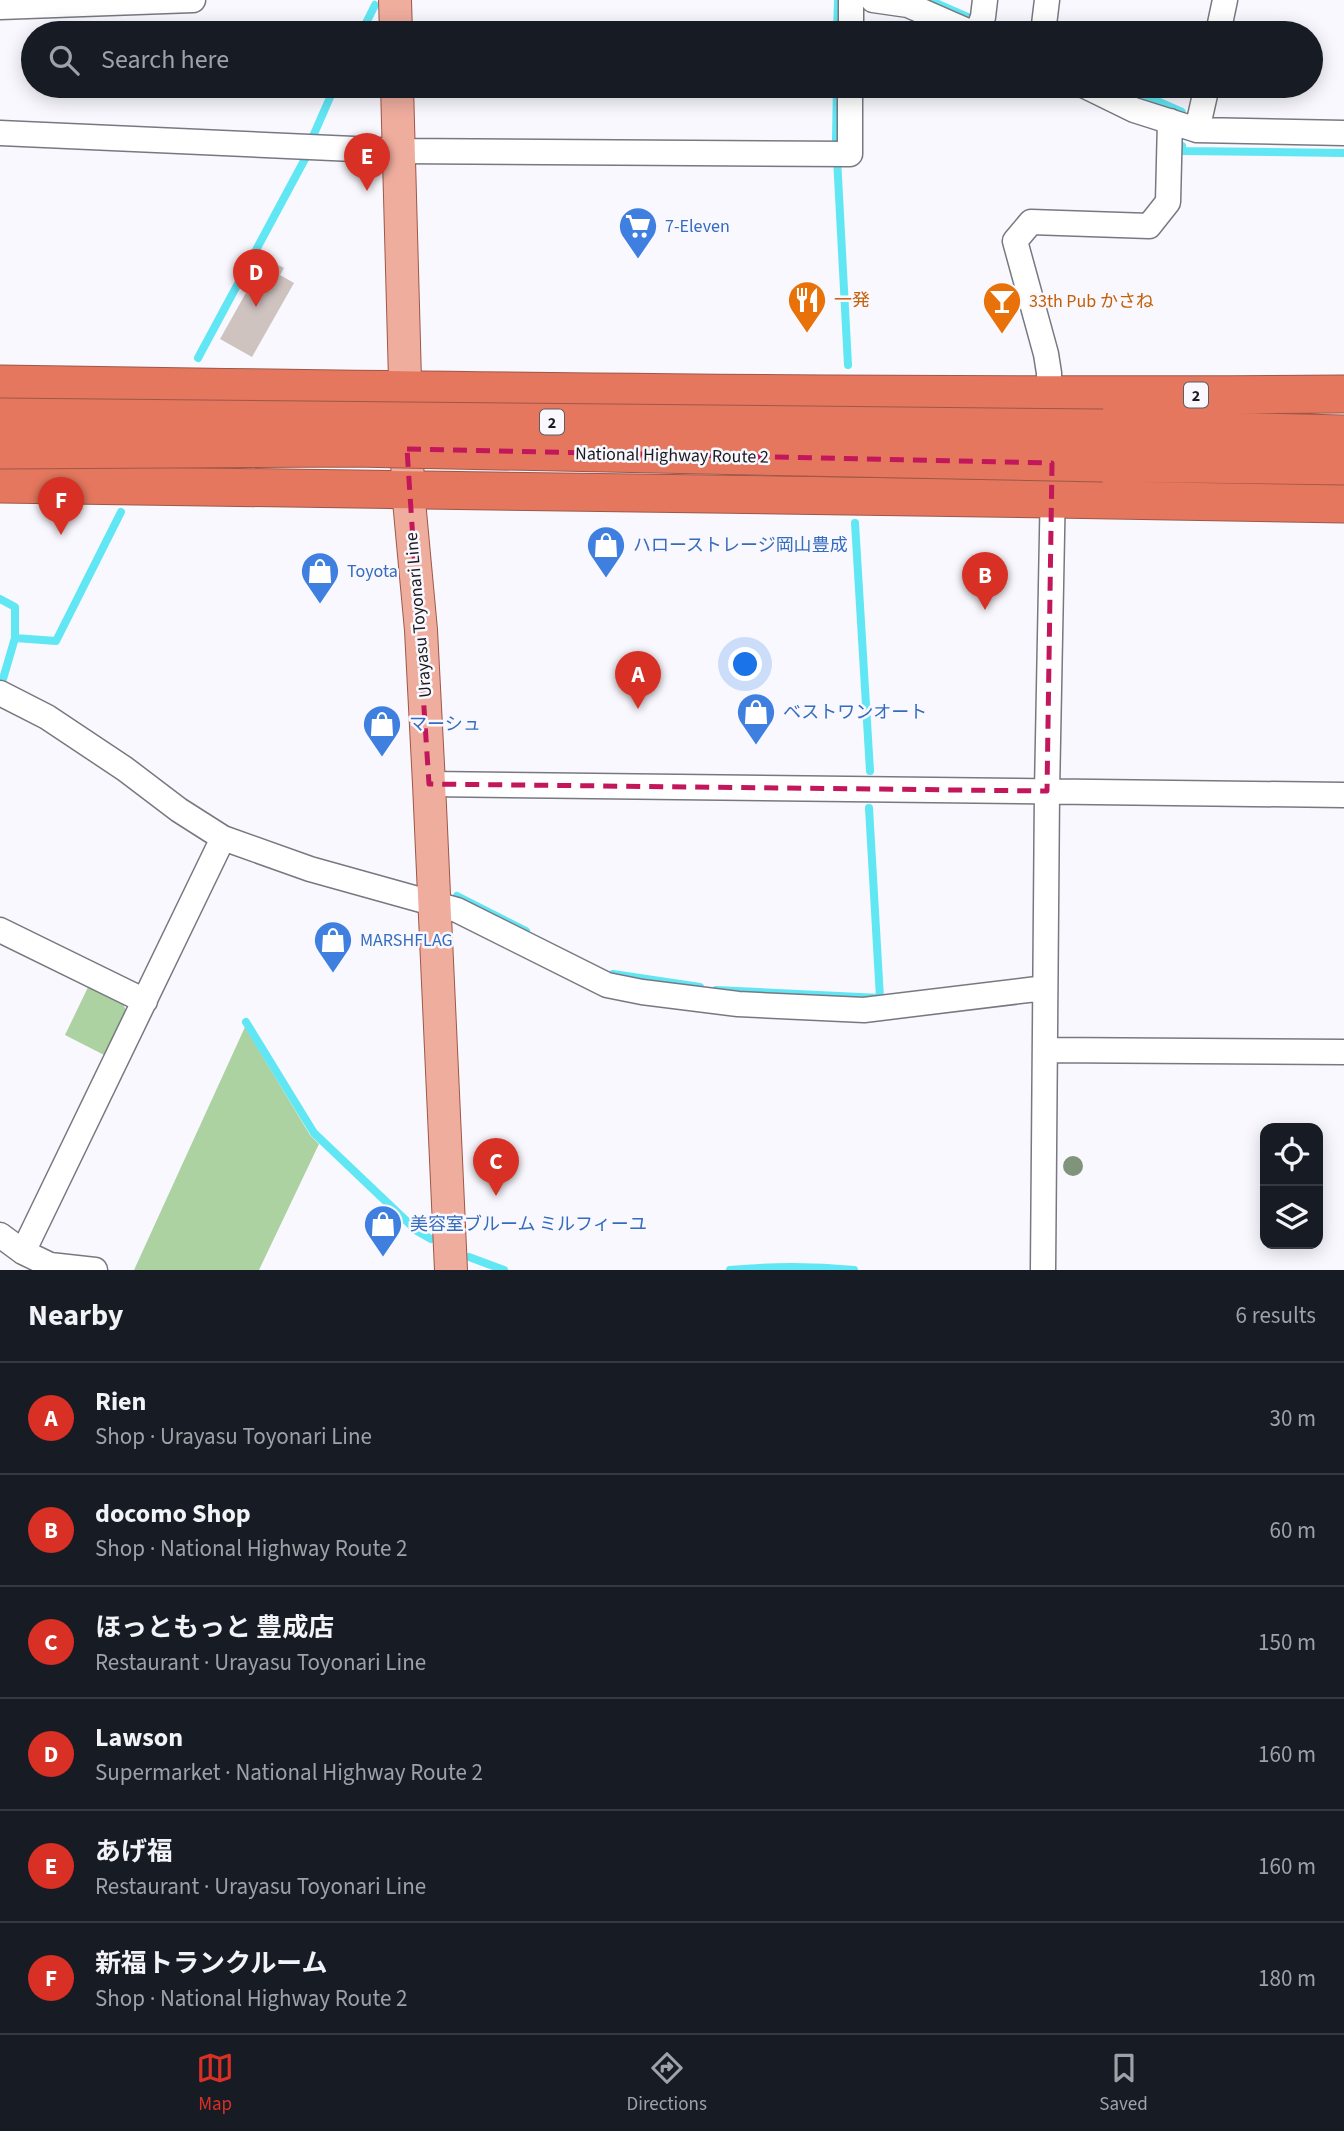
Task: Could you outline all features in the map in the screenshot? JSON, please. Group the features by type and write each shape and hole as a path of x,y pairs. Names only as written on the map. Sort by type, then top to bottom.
{"highway":[{"name":"2","path":"0,384 1049,396 1344,394"},
{"name":"National Highway Route 2","path":"0,417 1104,428 1344,434"},
{"path":"1296,434 1344,428"},
{"name":"National Highway Route 2","path":"0,450 354,448 1344,466"},
{"path":"0,484 1344,505"}],"main road":[{"path":"395,0 396,21"},
{"name":"Urayasu Toyonari Line","path":"397,98 408,490 421,630 451,1270"}],"street":[{"path":"0,7 193,0"},
{"path":"851,0 851,21"},
{"path":"873,0 908,5 975,21"},
{"path":"1044,21 1047,0"},
{"path":"1221,21 1225,0"},
{"path":"0,133 398,151 850,154 850,98"},
{"path":"1110,98 1134,110 1197,130 1344,133"},
{"path":"1197,130 1204,98"},
{"path":"1043,1270 1047,791 1054,499 1049,373 1015,241 1031,222 1149,226 1168,202 1170,121"},
{"path":"4,695 47,717 223,838 310,869 457,910 607,985 738,1004 864,1010 1045,988"},
{"path":"429,784 1344,795"},
{"path":"23,1252 223,838"},
{"path":"0,930 145,1001"},
{"path":"1045,1050 1344,1052"},
{"path":"0,1235 23,1252 50,1265 95,1270"}],"highlighted area":[{"path":"407,449 1052,463 1047,791 429,784"}],"green space":[{"path":"90,983 121,998 128,1016 108,1057 65,1035"},
{"path":"245,1027 310,1135 319,1144 259,1270 134,1270"}],"building":[{"path":"271,261 284,268 280,275 294,283 252,357 220,339 261,266 266,269"}],"waterway":[{"path":"837,21 838,0"},
{"path":"929,0 977,21"},
{"path":"367,21 375,5"},
{"path":"314,134 330,98"},
{"path":"837,98 836,139 848,365"},
{"path":"1150,98 1182,112 1182,116"},
{"path":"1182,146 1182,151 1344,153"},
{"path":"198,358 306,157"},
{"path":"15,638 56,641 121,512"},
{"path":"855,523 870,771"},
{"path":"0,599 15,607 15,638 0,689"},
{"path":"716,990 880,998 869,808"},
{"path":"457,896 526,931"},
{"path":"613,974 700,987"},
{"path":"246,1022 314,1133 417,1231 431,1239"},
{"path":"469,1257 504,1270"},
{"path":"730,1270 792,1267 854,1270"}],"place":[{"name":"あげ福","path":"367,191"},
{"name":"7-Eleven","path":"638,260"},
{"name":"Lawson","path":"256,307"},
{"name":"一発","path":"807,334"},
{"name":"33th Pub かさね","path":"1002,335"},
{"name":"新福トランクルーム","path":"61,535"},
{"name":"ハローストレージ岡山豊成","path":"606,579"},
{"name":"Toyota","path":"320,605"},
{"name":"docomo Shop","path":"985,610"},
{"name":"Rien","path":"638,709"},
{"name":"ベストワンオート","path":"756,746"},
{"name":"マーシュ","path":"382,758"},
{"name":"MARSHFLAG","path":"333,974"},
{"name":"ほっともっと 豊成店","path":"496,1196"},
{"name":"美容室ブルーム ミルフィーユ","path":"383,1258"}]}
